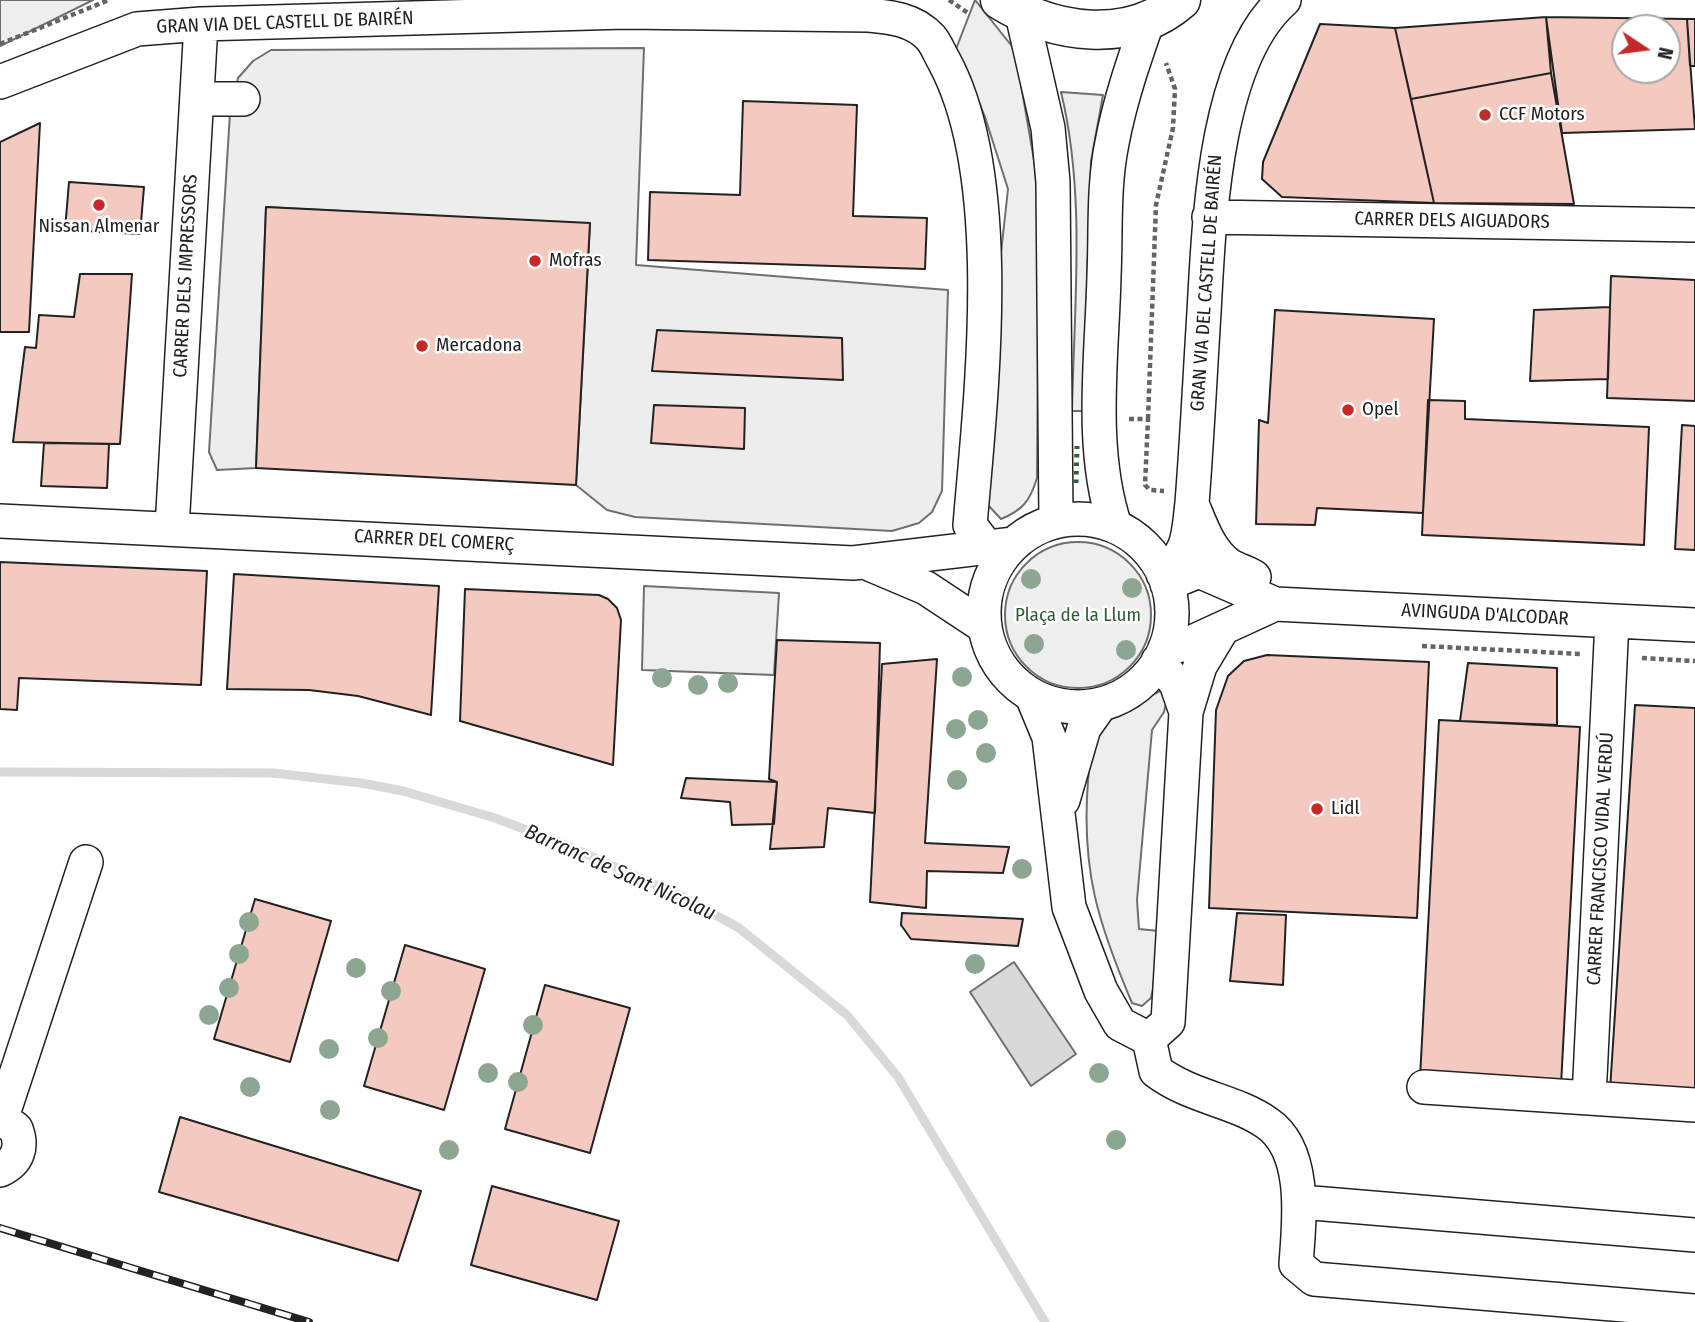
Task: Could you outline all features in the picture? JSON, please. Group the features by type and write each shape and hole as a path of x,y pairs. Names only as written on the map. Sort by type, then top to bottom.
{"main road":[{"path":"1011,7 1052,26 1084,31 1117,29 1148,20 1181,0"}],"street":[{"name":"GRAN VIA DEL CASTELL DE BAIRÉN","path":"1165,579 1186,549 1192,503 1209,217 1217,150 1243,62 1266,15 1284,0"},
{"path":"1011,7 1048,128 1053,181 1056,521"},
{"name":"GRAN VIA DEL CASTELL DE BAIRÉN","path":"0,82 137,29 201,24 625,12 868,15 901,18 931,38 952,77 970,126 982,223 984,321 970,525 1000,545"},
{"path":"1115,526 1104,492 1101,438 1107,197 1111,146 1123,93 1148,20"},
{"name":"CARRER DELS IMPRESSORS","path":"172,528 201,24"},
{"path":"197,99 243,99"},
{"name":"CARRER DELS AIGUADORS","path":"1209,217 1695,225"},
{"path":"1192,503 1205,536 1216,551 1228,564 1253,576 1275,604"},
{"path":"1086,519 1115,526 1143,545 1165,579 1172,616 1162,655 1134,688 1101,704 1066,706 1032,696 1006,674 992,652 985,627 986,591 1000,545 1056,521 1086,519"},
{"name":"CARRER DEL COMERÇ","path":"0,521 867,563 1000,545"},
{"name":"CARRER DEL COMERÇ","path":"867,563 926,588 985,627"},
{"name":"AVINGUDA D'ALCODAR","path":"1165,579 1199,571 1275,604 1695,625"},
{"name":"AVINGUDA D'ALCODAR","path":"1162,655 1221,631 1275,604"},
{"name":"CARRER FRANCISCO VIDAL VERDÚ","path":"1589,1098 1612,621"},
{"path":"1149,1039 1168,1022 1186,712 1200,666 1221,631"},
{"path":"1162,655 1186,712"},
{"path":"1032,696 1049,737 1069,907 1082,945 1120,1024 1149,1039"},
{"path":"1060,813 1084,728 1101,704"},
{"path":"0,1170 11,1163 20,1147 16,1129 1,1117 86,862"},
{"path":"1149,1039 1156,1071 1176,1086 1268,1124 1282,1141 1291,1162 1301,1202 1296,1264 1314,1279 1695,1311"},
{"path":"1424,1087 1695,1105"},
{"path":"1301,1202 1695,1235"}],"path":[{"path":"0,44 109,0"},
{"path":"1148,419 1156,205 1163,161 1173,128 1175,89 1164,57"}],"green space":[{"path":"0,0 93,0 0,46"},
{"path":"975,0 1015,50 1035,166 1039,217 1037,478 1025,504 1001,519 988,505 996,398 1001,253 1008,189 985,117 956,49"},
{"path":"1061,92 1103,95 1091,161 1083,411 1072,411 1076,211 1069,131"},
{"name":"Plaça de la Llum","path":"1078,542 1106,548 1129,564 1145,587 1151,615 1145,643 1129,666 1106,682 1078,688 1050,682 1027,666 1011,643 1005,615 1011,587 1027,564 1050,548"},
{"path":"644,586 779,593 774,675 642,670"},
{"path":"1162,690 1167,699 1164,712 1152,730 1137,900 1139,929 1159,931 1151,998 1142,1006 1132,1003 1101,921 1087,842 1088,781 1093,745 1103,726 1123,710"}],"shaded area":[{"path":"644,48 636,265 948,290 942,491 932,512 919,523 892,531 635,517 607,510 576,485 590,224 266,207 256,468 217,470 209,452 230,113 238,78 253,61 271,50"},
{"path":"1014,962 1076,1054 1031,1086 970,992"}],"building":[{"path":"1546,17 1611,18 1611,84 1681,84 1681,19 1687,19 1695,129 1562,133"},
{"path":"1546,17 1551,73 1411,99 1395,28"},
{"path":"1687,19 1695,19 1695,66 1690,66"},
{"path":"1320,24 1395,28 1434,203 1282,197 1262,179 1263,162"},
{"path":"1551,73 1574,204 1434,203 1411,99"},
{"path":"743,101 857,105 853,216 927,218 925,269 648,260 650,192 740,195"},
{"path":"40,123 29,332 0,332 0,142"},
{"path":"69,182 144,187 140,234 65,230"},
{"name":"Mercadona","path":"266,207 590,223 576,485 256,468"},
{"path":"80,274 132,274 120,444 13,442 25,347 36,348 39,315 74,317"},
{"path":"1611,276 1695,280 1695,401 1607,398"},
{"path":"1610,307 1608,379 1530,381 1534,310"},
{"name":"Opel","path":"1275,310 1434,319 1423,513 1317,508 1315,525 1256,524 1259,420 1268,423"},
{"path":"657,330 842,338 843,380 652,371"},
{"path":"1428,400 1465,401 1465,419 1649,427 1644,545 1422,535"},
{"path":"654,405 745,408 744,449 651,443"},
{"path":"1682,425 1695,426 1695,550 1675,549"},
{"path":"44,443 109,444 107,488 41,486"},
{"path":"0,562 207,571 201,685 19,678 17,710 0,709"},
{"path":"234,574 439,586 431,715 358,696 309,690 227,689"},
{"path":"465,589 599,595 617,608 621,620 613,765 460,721"},
{"path":"777,640 880,643 875,813 828,808 824,847 770,849 777,782 769,779"},
{"name":"Lidl","path":"1267,655 1429,662 1417,918 1209,908 1216,710 1228,676 1244,661"},
{"path":"937,659 925,843 1009,847 1003,873 927,871 926,908 870,902 882,664"},
{"path":"1468,663 1557,668 1557,725 1460,721"},
{"path":"1635,705 1695,708 1695,1095 1610,1090"},
{"path":"1439,720 1580,727 1561,1085 1420,1078"},
{"path":"686,778 777,782 774,824 732,825 730,802 681,798"},
{"path":"255,899 331,921 290,1062 214,1039"},
{"path":"902,913 1023,919 1018,946 911,939 901,925"},
{"path":"1237,913 1286,915 1283,985 1230,981"},
{"path":"405,945 485,969 444,1110 364,1086"},
{"path":"545,985 630,1008 590,1153 505,1129"},
{"path":"180,1117 421,1191 398,1261 159,1192"},
{"path":"492,1186 619,1221 597,1300 471,1265"}],"waterway":[{"name":"Barranc de Sant Nicolau","path":"0,772 273,773 361,783 403,791 495,818 566,845 681,896 739,928 847,1015 898,1077 1045,1322"}],"railway":[{"path":"0,1228 309,1322"}],"hedge":[{"path":"1076,483 1077,446"}],"place":[{"name":"CCF Motors","path":"1485,115"},
{"name":"Nissan Almenar","path":"99,205"},
{"name":"Mofras","path":"535,261"},
{"name":"Mercadona","path":"422,346"},
{"name":"Opel","path":"1348,410"},
{"name":"Lidl","path":"1317,809"}]}
